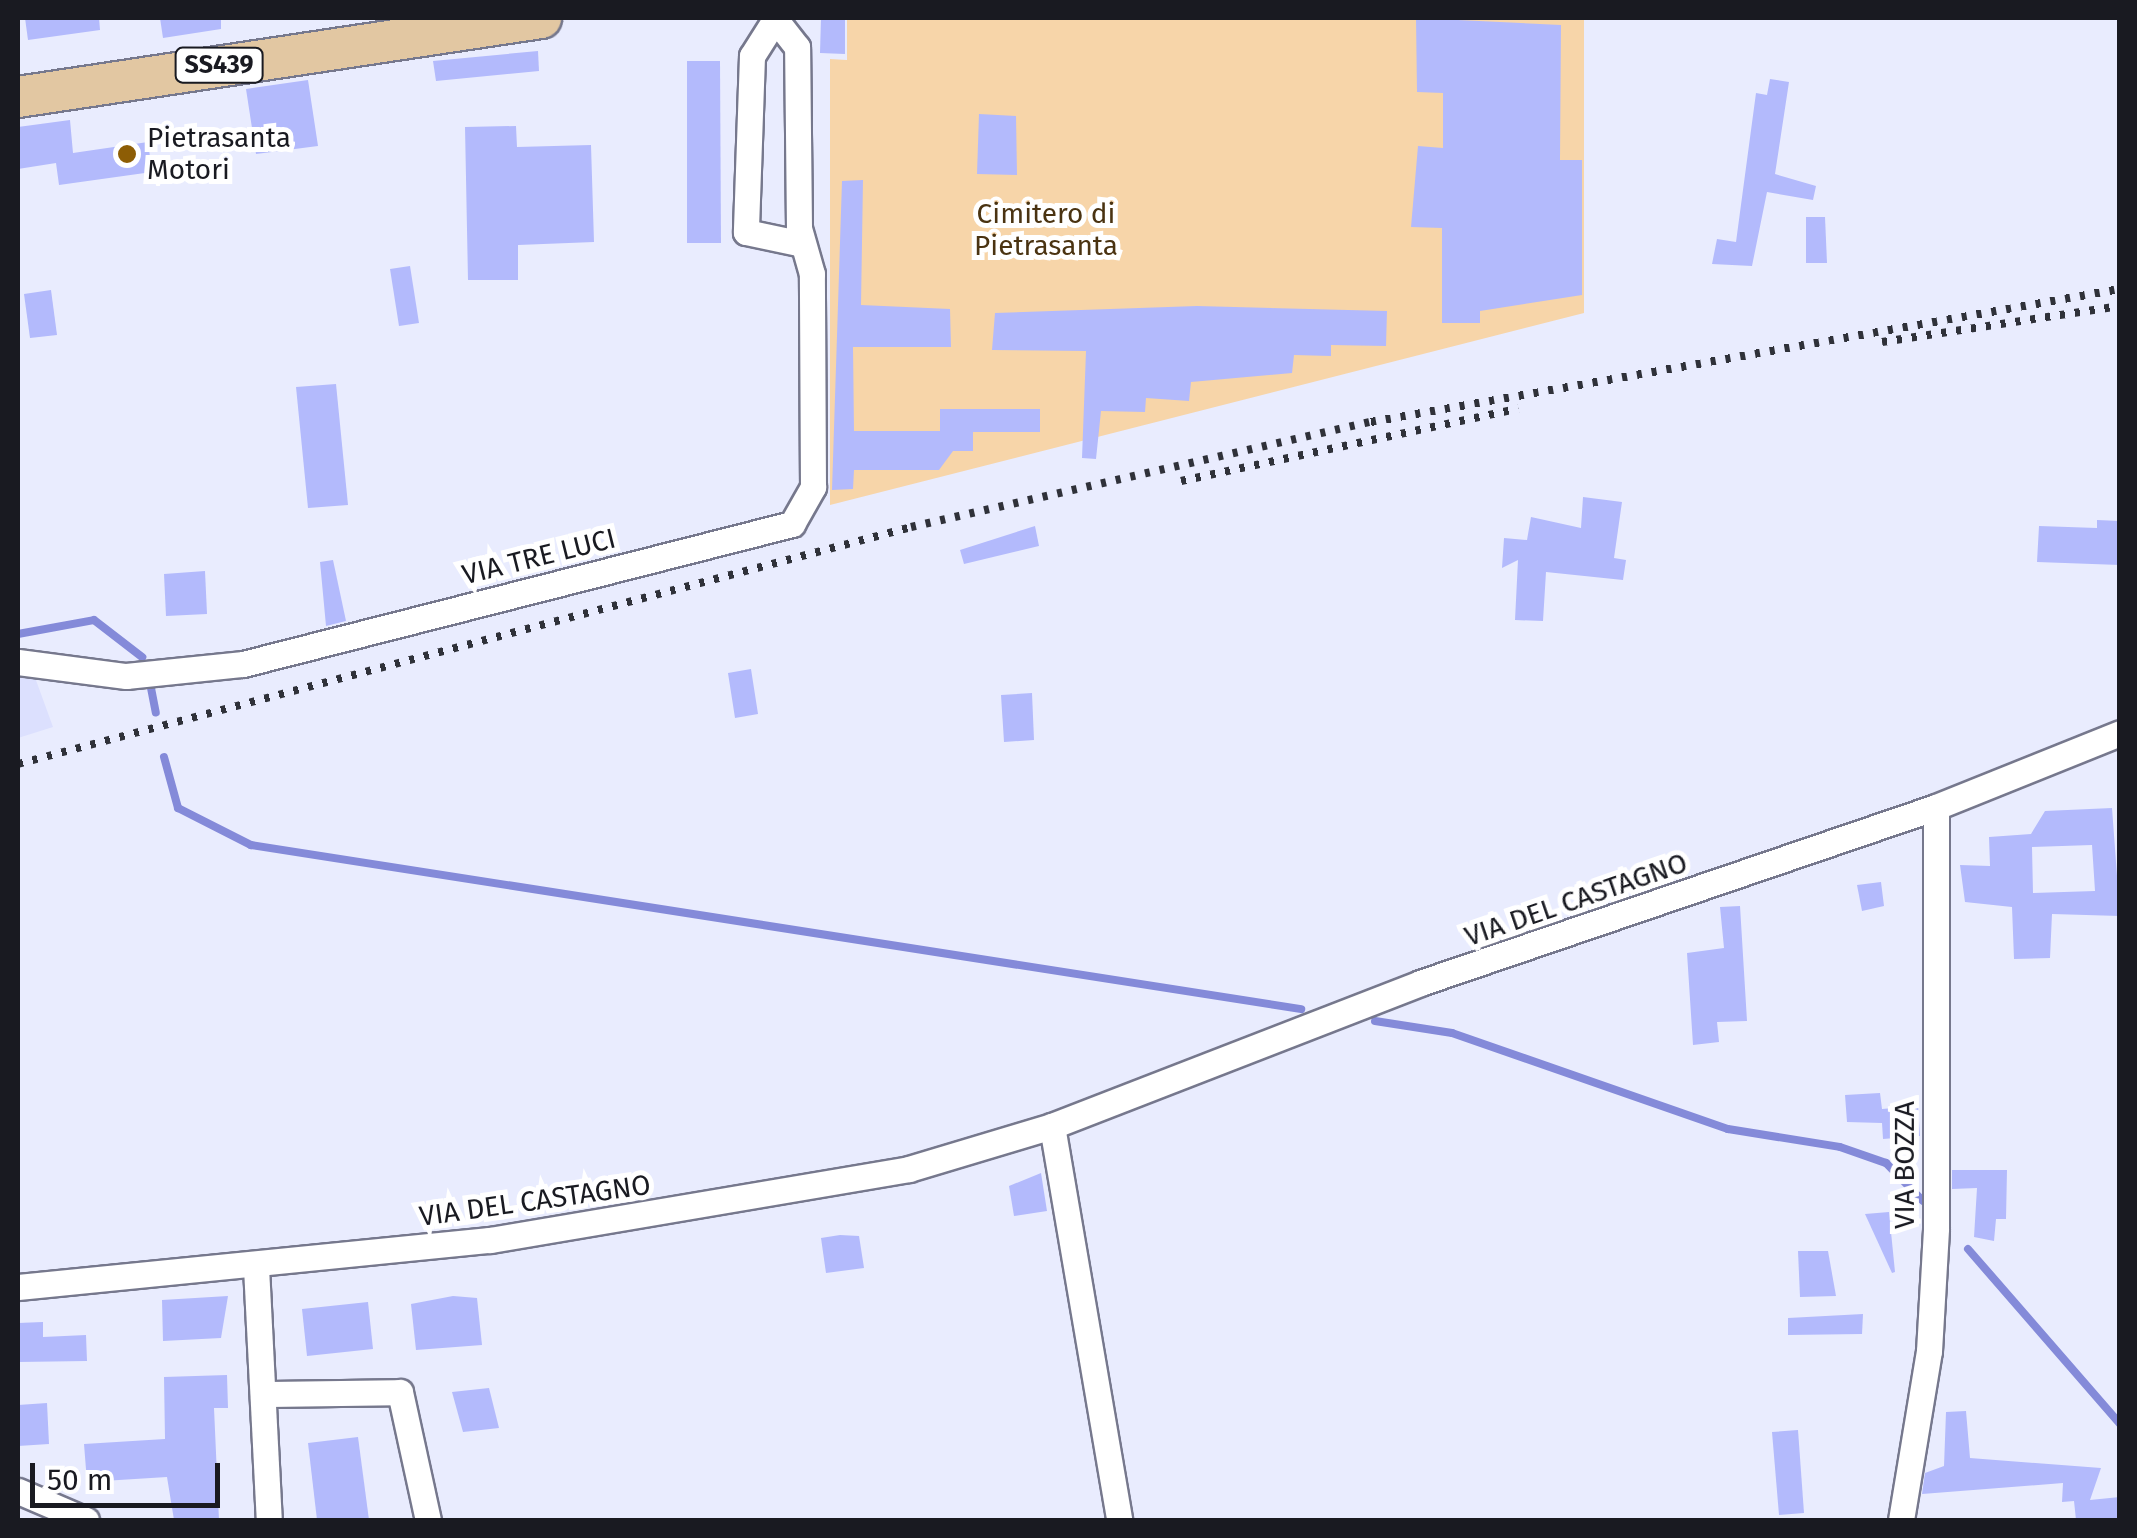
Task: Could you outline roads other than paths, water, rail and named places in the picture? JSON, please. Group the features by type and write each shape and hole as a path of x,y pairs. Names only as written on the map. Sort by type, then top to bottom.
{"main road":[{"name":"SS439","path":"18,97 542,18"}],"street":[{"name":"VIA TRE LUCI","path":"18,662 126,676 243,664 792,524 813,486 812,274 803,244 797,47 776,19 757,34 752,56 746,232 803,244"},
{"name":"VIA DEL CASTAGNO","path":"18,1286 256,1268 830,1187 1052,1126 1420,983 1936,807 2120,733"},
{"name":"VIA BOZZA","path":"1901,1520 1929,1351 1936,1228 1936,807"},
{"path":"1052,1126 1119,1520"},
{"path":"256,1268 269,1520"},
{"path":"263,1394 400,1392 428,1520"},
{"path":"18,1492 86,1520"}],"waterway":[{"path":"18,634 94,620 142,657"},
{"path":"151,688 156,713"},
{"path":"164,757 178,808 251,845 1301,1009"},
{"path":"1375,1021 1452,1033 1728,1129 1840,1147 1886,1163 1923,1201"},
{"path":"1968,1249 2120,1424"}],"railway":[{"path":"18,764 911,527 1371,422 2120,289"},
{"path":"1882,342 2120,306"},
{"path":"1181,481 1518,409"}],"place":[{"name":"Pietrasanta Motori","path":"127,154"}],"park label":[{"name":"Cimitero di Pietrasanta","path":"1046,230"}]}
